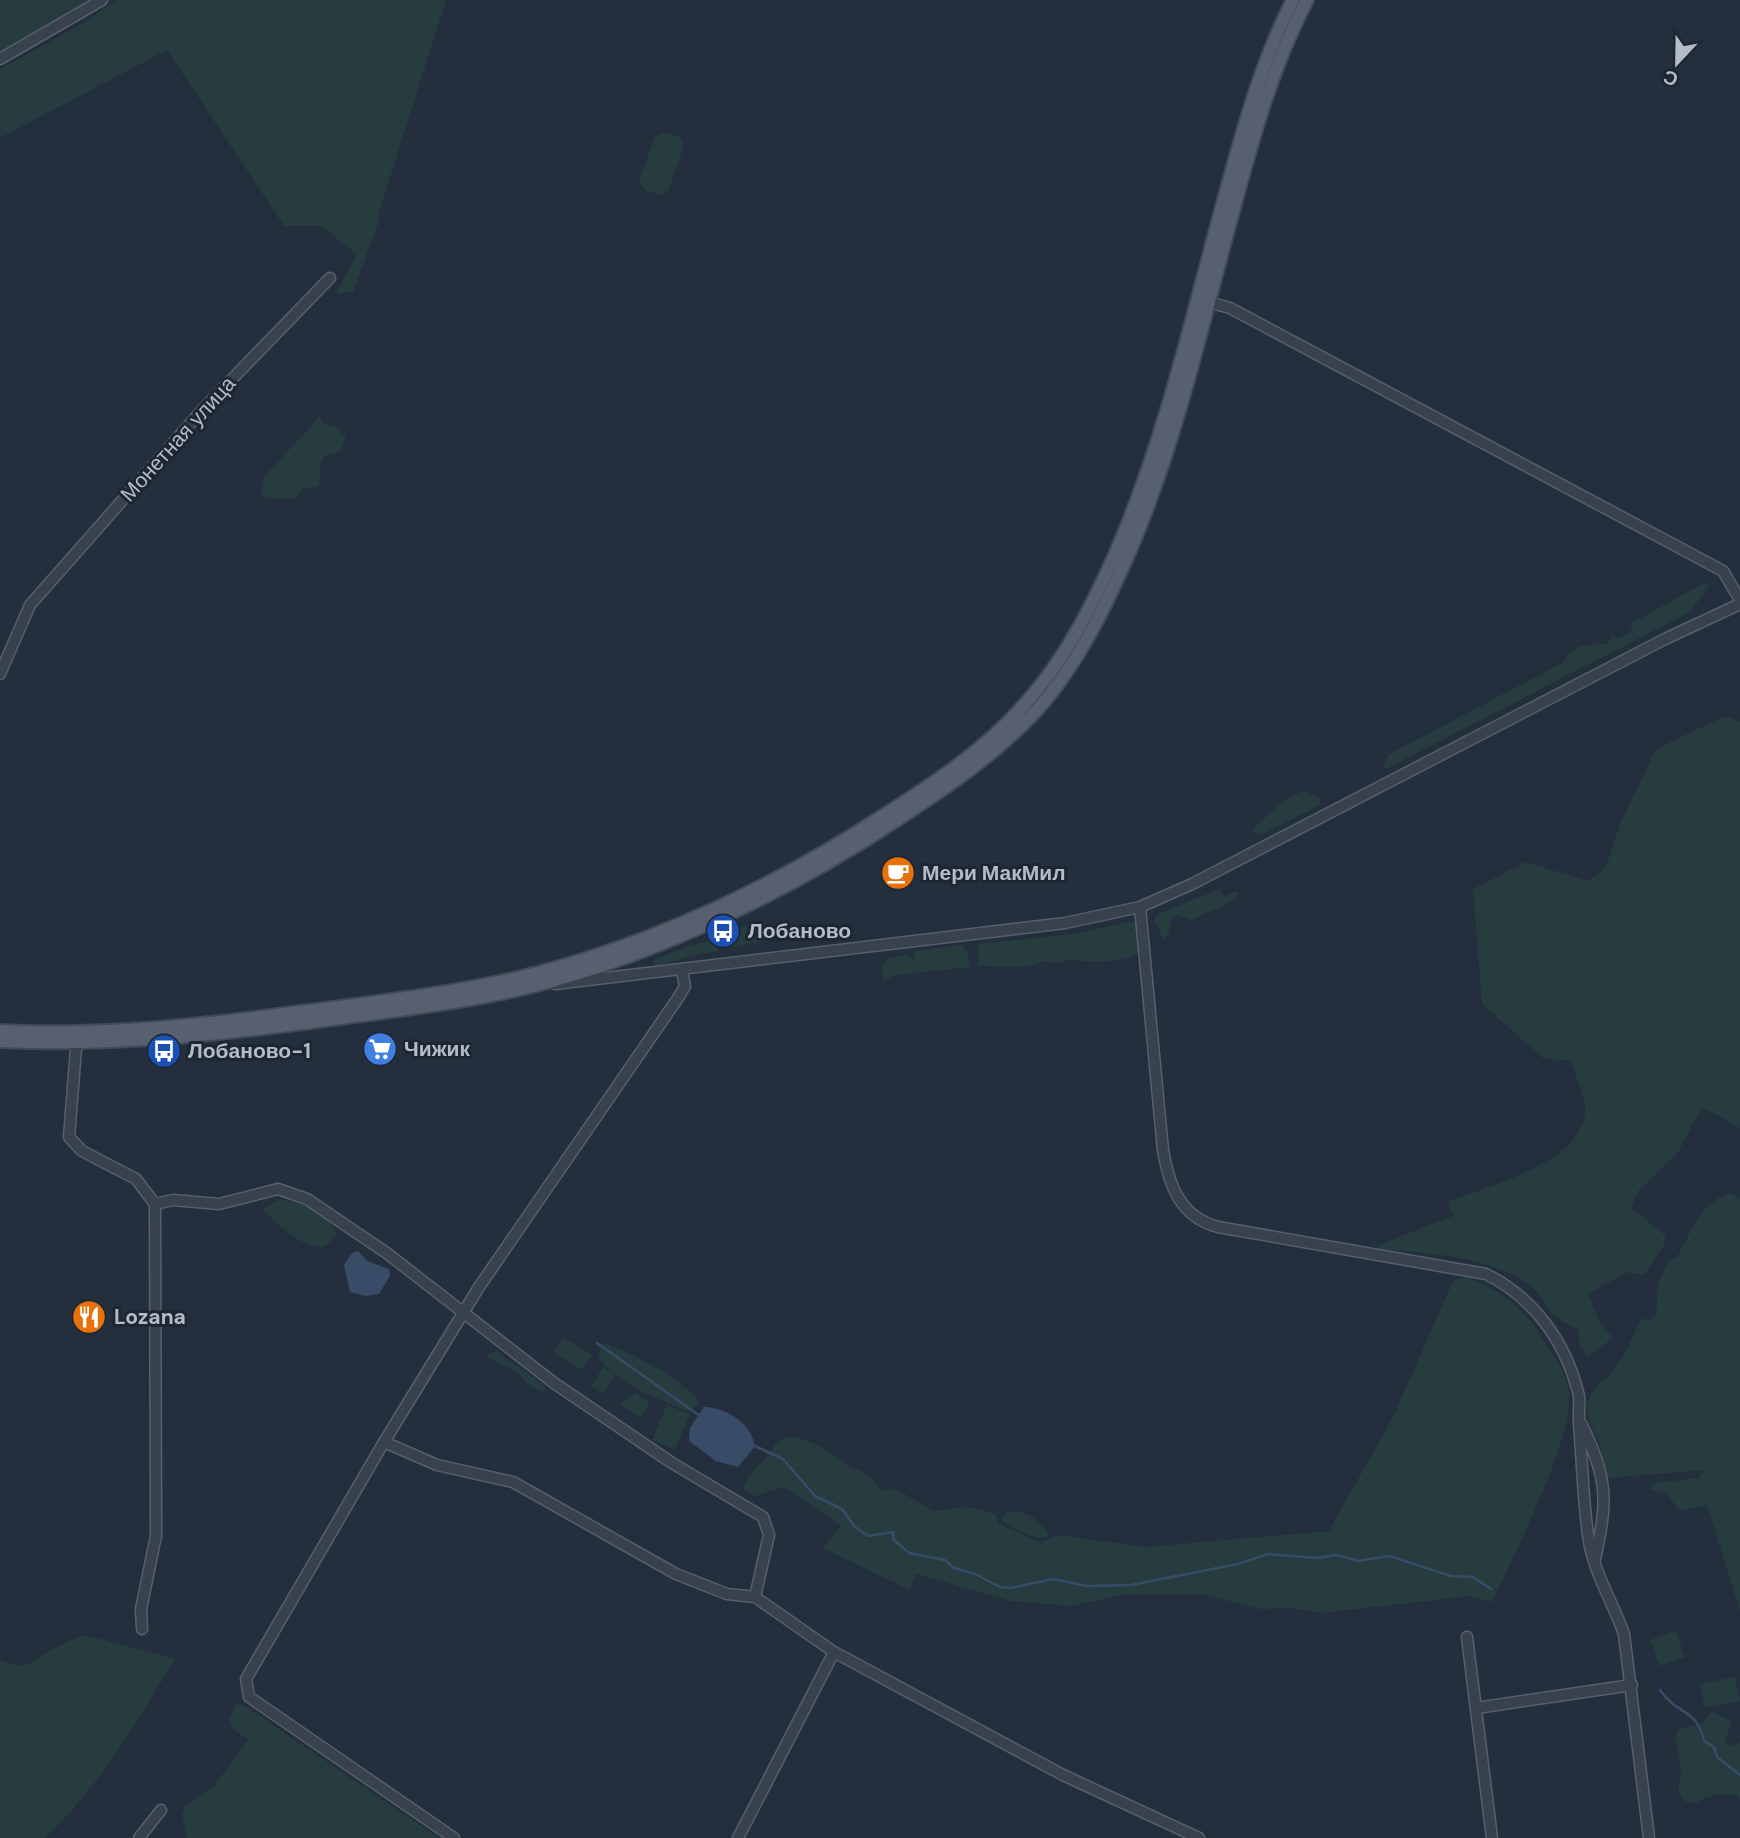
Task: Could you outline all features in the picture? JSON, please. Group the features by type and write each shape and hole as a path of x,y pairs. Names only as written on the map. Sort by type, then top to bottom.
{"main road":[{"path":"0,1031 77,1037 225,1023 428,995 542,972 618,952 732,901 840,844 975,752 1029,700 1049,673 1097,592 1140,490 1162,424 1250,108 1271,49 1293,0"},
{"path":"0,1041 226,1034 444,1003 529,986 736,911 799,880 849,851 981,760 1039,708 1081,645 1131,547 1173,428 1260,112 1282,53 1307,0"}],"street":[{"path":"0,59 102,0"},
{"name":"Монетная улица","path":"0,674 30,604 203,409 330,278"},
{"path":"529,986 682,971 1065,923 1140,907 1211,875 1740,602 1723,571 1230,308 1208,302"},
{"path":"1140,907 1163,1150 1172,1187 1184,1209 1194,1219 1218,1227 1486,1274 1504,1283 1533,1308 1550,1329 1580,1394 1579,1418 1588,1535 1602,1589 1614,1608 1624,1634 1649,1838"},
{"path":"618,952 630,976"},
{"path":"454,1838 249,1697 245,1687 250,1673 384,1442 464,1312 509,1241 678,998 685,986 682,971"},
{"path":"77,1037 69,1137 82,1152 136,1179 155,1204 156,1536 141,1609 142,1629"},
{"path":"155,1204 173,1200 219,1204 268,1190 292,1192 307,1199 388,1254 407,1272 464,1312 554,1383 673,1463 763,1517 769,1535 755,1597"},
{"path":"1579,1418 1594,1450 1606,1493 1594,1562"},
{"path":"384,1442 438,1465 513,1482 676,1574 727,1594 755,1597 834,1652 1063,1775 1199,1838"},
{"path":"1467,1637 1492,1838"},
{"path":"738,1838 834,1652"},
{"path":"1476,1708 1632,1685"},
{"path":"139,1838 161,1810"}],"green space":[{"path":"0,0 94,0 0,52"},
{"path":"117,0 446,0 379,212 379,221 353,292 336,293 357,254 321,226 284,226 167,50 0,138 0,69 82,24"},
{"path":"666,132 680,137 684,146 668,191 659,195 645,190 639,181 655,136"},
{"path":"320,416 323,424 336,427 346,437 341,451 329,454 322,460 318,487 303,488 294,499 266,498 261,493 264,477"},
{"path":"1706,582 1709,586 1690,612 1386,769 1383,768 1388,755 1564,662 1577,648 1607,644 1613,635 1616,639 1633,631 1630,624"},
{"path":"1725,716 1740,722 1740,1128 1702,1107 1677,1154 1638,1191 1631,1208 1666,1236 1664,1245 1644,1275 1628,1272 1588,1294 1600,1323 1613,1338 1587,1357 1579,1345 1579,1330 1552,1313 1532,1287 1516,1277 1478,1262 1379,1249 1378,1245 1453,1216 1448,1202 1533,1169 1554,1157 1570,1143 1582,1126 1585,1107 1571,1061 1543,1058 1482,1004 1473,889 1525,862 1588,881 1606,867 1620,824 1656,749"},
{"path":"1305,791 1320,798 1320,805 1263,834 1253,832 1254,827 1283,801"},
{"path":"1220,889 1224,897 1236,891 1239,893 1223,906 1192,920 1177,915 1171,919 1169,934 1163,939 1154,918 1160,913"},
{"path":"1133,921 1140,932 1139,953 1123,959 1067,959 1061,964 1046,961 1025,967 978,966 978,944 1073,934"},
{"path":"765,923 770,936 763,941 734,947 730,941 736,928"},
{"path":"710,941 719,951 693,955 656,967 652,961 687,946"},
{"path":"962,945 968,952 970,967 894,975 883,982 881,966 890,957 906,955 913,960 915,951"},
{"path":"1731,1193 1740,1199 1740,1611 1707,1505 1680,1511 1666,1493 1650,1489 1656,1483 1699,1478 1705,1470 1605,1478 1600,1446 1588,1418 1587,1403 1594,1388 1606,1379 1625,1354 1641,1318 1648,1321 1656,1315 1658,1284 1668,1261 1677,1258 1692,1228 1705,1210 1721,1197"},
{"path":"278,1200 313,1210 328,1221 337,1236 323,1247 298,1239 263,1209"},
{"path":"1465,1277 1500,1293 1519,1308 1557,1361 1568,1386 1569,1406 1554,1462 1492,1602 1471,1596 1321,1613 1292,1608 1261,1609 1201,1594 1122,1595 1071,1606 1011,1601 916,1574 910,1590 823,1548 841,1526 786,1488 753,1496 743,1488 750,1475 779,1441 796,1438 815,1444 868,1475 881,1491 895,1488 933,1511 964,1507 986,1511 996,1515 999,1524 1041,1543 1057,1535 1145,1547 1329,1531 1393,1417 1453,1281"},
{"path":"563,1337 592,1355 582,1370 554,1352"},
{"path":"602,1343 627,1352 657,1368 684,1386 700,1404 688,1411 628,1383 598,1358"},
{"path":"496,1351 545,1386 546,1391 533,1388 513,1370 486,1356"},
{"path":"603,1367 615,1375 603,1394 591,1386"},
{"path":"635,1393 650,1403 641,1418 620,1405"},
{"path":"667,1405 690,1414 675,1449 652,1440"},
{"path":"1007,1512 1027,1514 1050,1536 1031,1536 1017,1530 1000,1519"},
{"path":"1676,1631 1685,1657 1659,1666 1650,1640"},
{"path":"85,1635 175,1659 116,1753 65,1818 45,1838 0,1838 0,1660 16,1665 27,1664 58,1646"},
{"path":"1735,1677 1740,1701 1705,1708 1700,1684"},
{"path":"237,1703 439,1838 187,1838 182,1815 185,1805 214,1786 248,1740 232,1728 229,1719"},
{"path":"1712,1712 1731,1721 1725,1742 1734,1746 1740,1741 1740,1800 1737,1795 1720,1795 1695,1804 1684,1801 1678,1791 1681,1770 1675,1737 1680,1728 1700,1725"}],"water":[{"path":"358,1251 367,1261 389,1269 390,1276 379,1294 365,1296 350,1292 344,1265 352,1253"},
{"path":"704,1407 721,1410 737,1418 749,1430 755,1446 738,1467 716,1461 689,1441 690,1428"}],"waterway":[{"path":"597,1343 700,1416"},
{"path":"755,1446 783,1459 815,1496 842,1509 855,1527 868,1536 893,1532 894,1540 909,1553 945,1560 954,1568 975,1574 1000,1587 1011,1588 1053,1579 1087,1586 1131,1585 1238,1564 1268,1554 1316,1558 1337,1555 1358,1561 1389,1556 1451,1576 1473,1577 1491,1589"},
{"path":"1660,1690 1674,1705 1692,1717 1701,1730 1704,1741 1714,1747 1717,1757 1740,1775"}],"place":[{"name":"Мери МакМил","path":"898,873"},
{"name":"Лобаново","path":"723,931"},
{"name":"Чижик","path":"380,1049"},
{"name":"Лобаново-1","path":"164,1051"},
{"name":"Lozana","path":"89,1317"}]}
